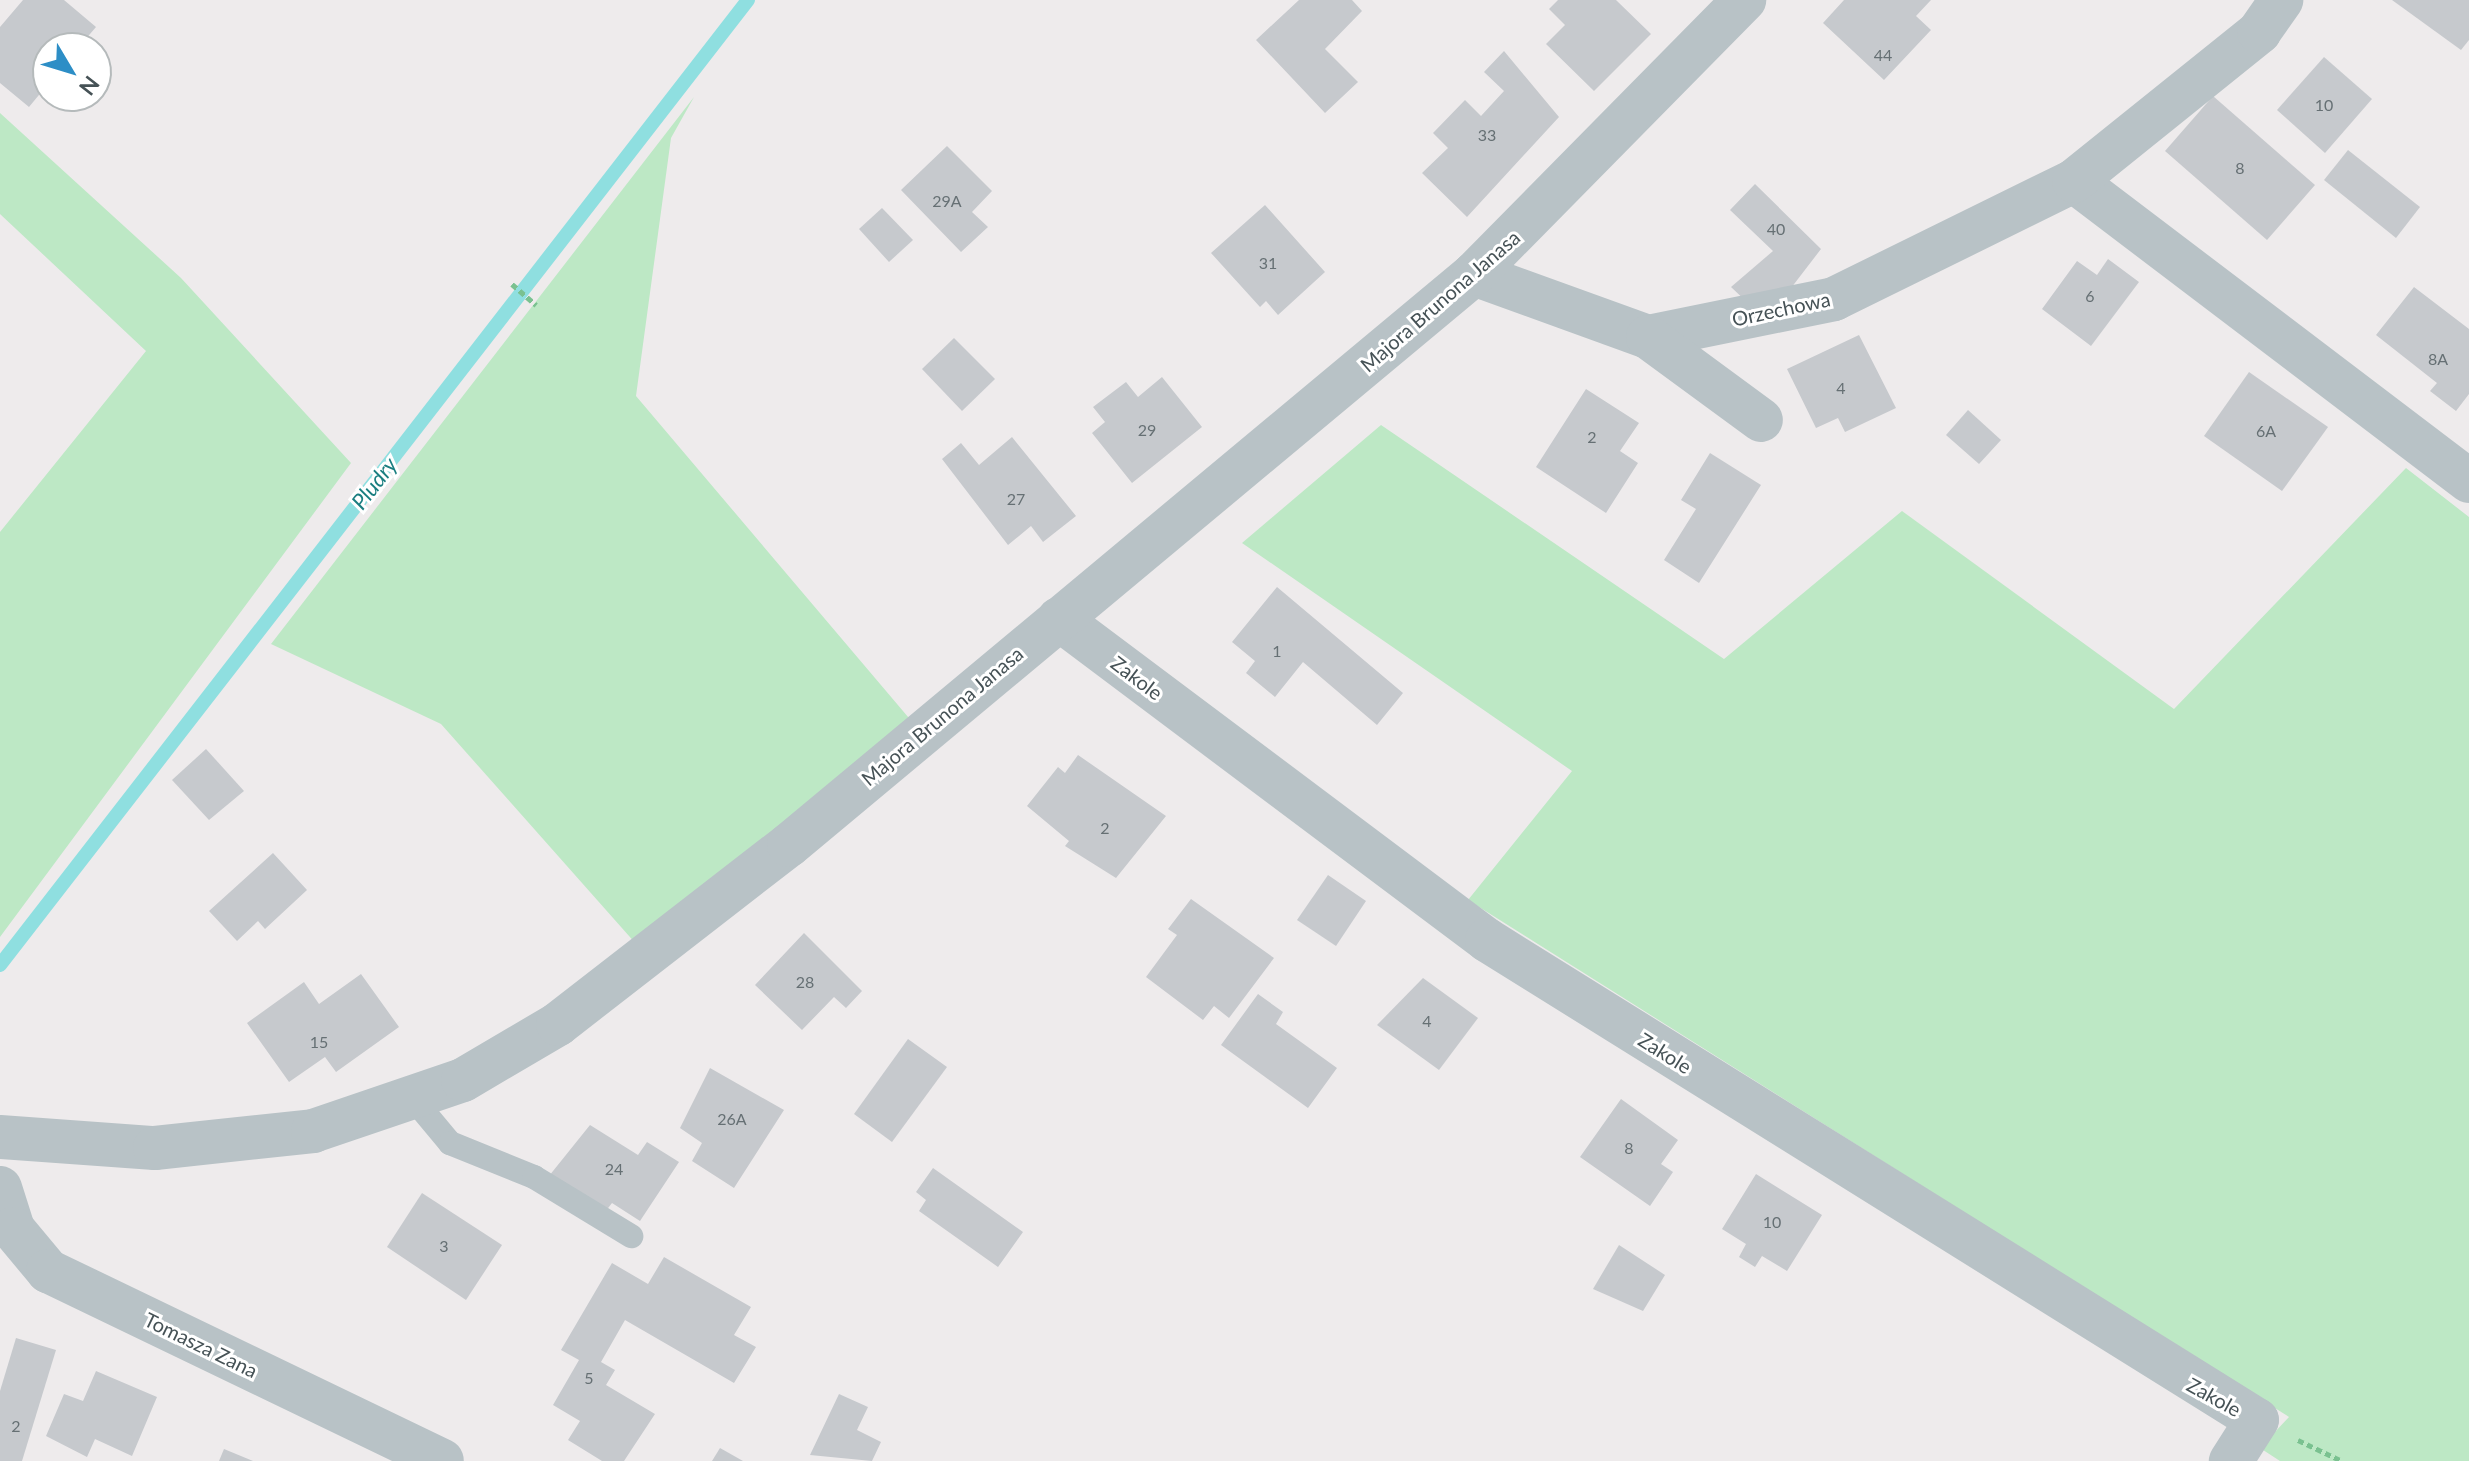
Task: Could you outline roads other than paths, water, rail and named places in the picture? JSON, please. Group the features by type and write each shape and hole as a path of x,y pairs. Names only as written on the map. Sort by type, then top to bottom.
{"street":[{"name":"Majora Brunona Janasa","path":"0,1137 202,1146 323,1129 415,1101 507,1056 613,985 1474,274 1744,0"},
{"name":"Orzechowa","path":"1648,337 1834,299 2074,181 2259,32 2281,0"},
{"path":"2074,181 2469,481"},
{"path":"1474,274 1648,337 1761,420"},
{"name":"Zakole","path":"1059,619 1487,940 2257,1420 2231,1461"},
{"name":"Tomasza Zana","path":"0,1188 13,1229 48,1271 442,1461"}],"lane":[{"path":"415,1101 450,1143 534,1177 631,1236"}],"waterway":[{"name":"Pludry","path":"0,965 748,0"}]}
